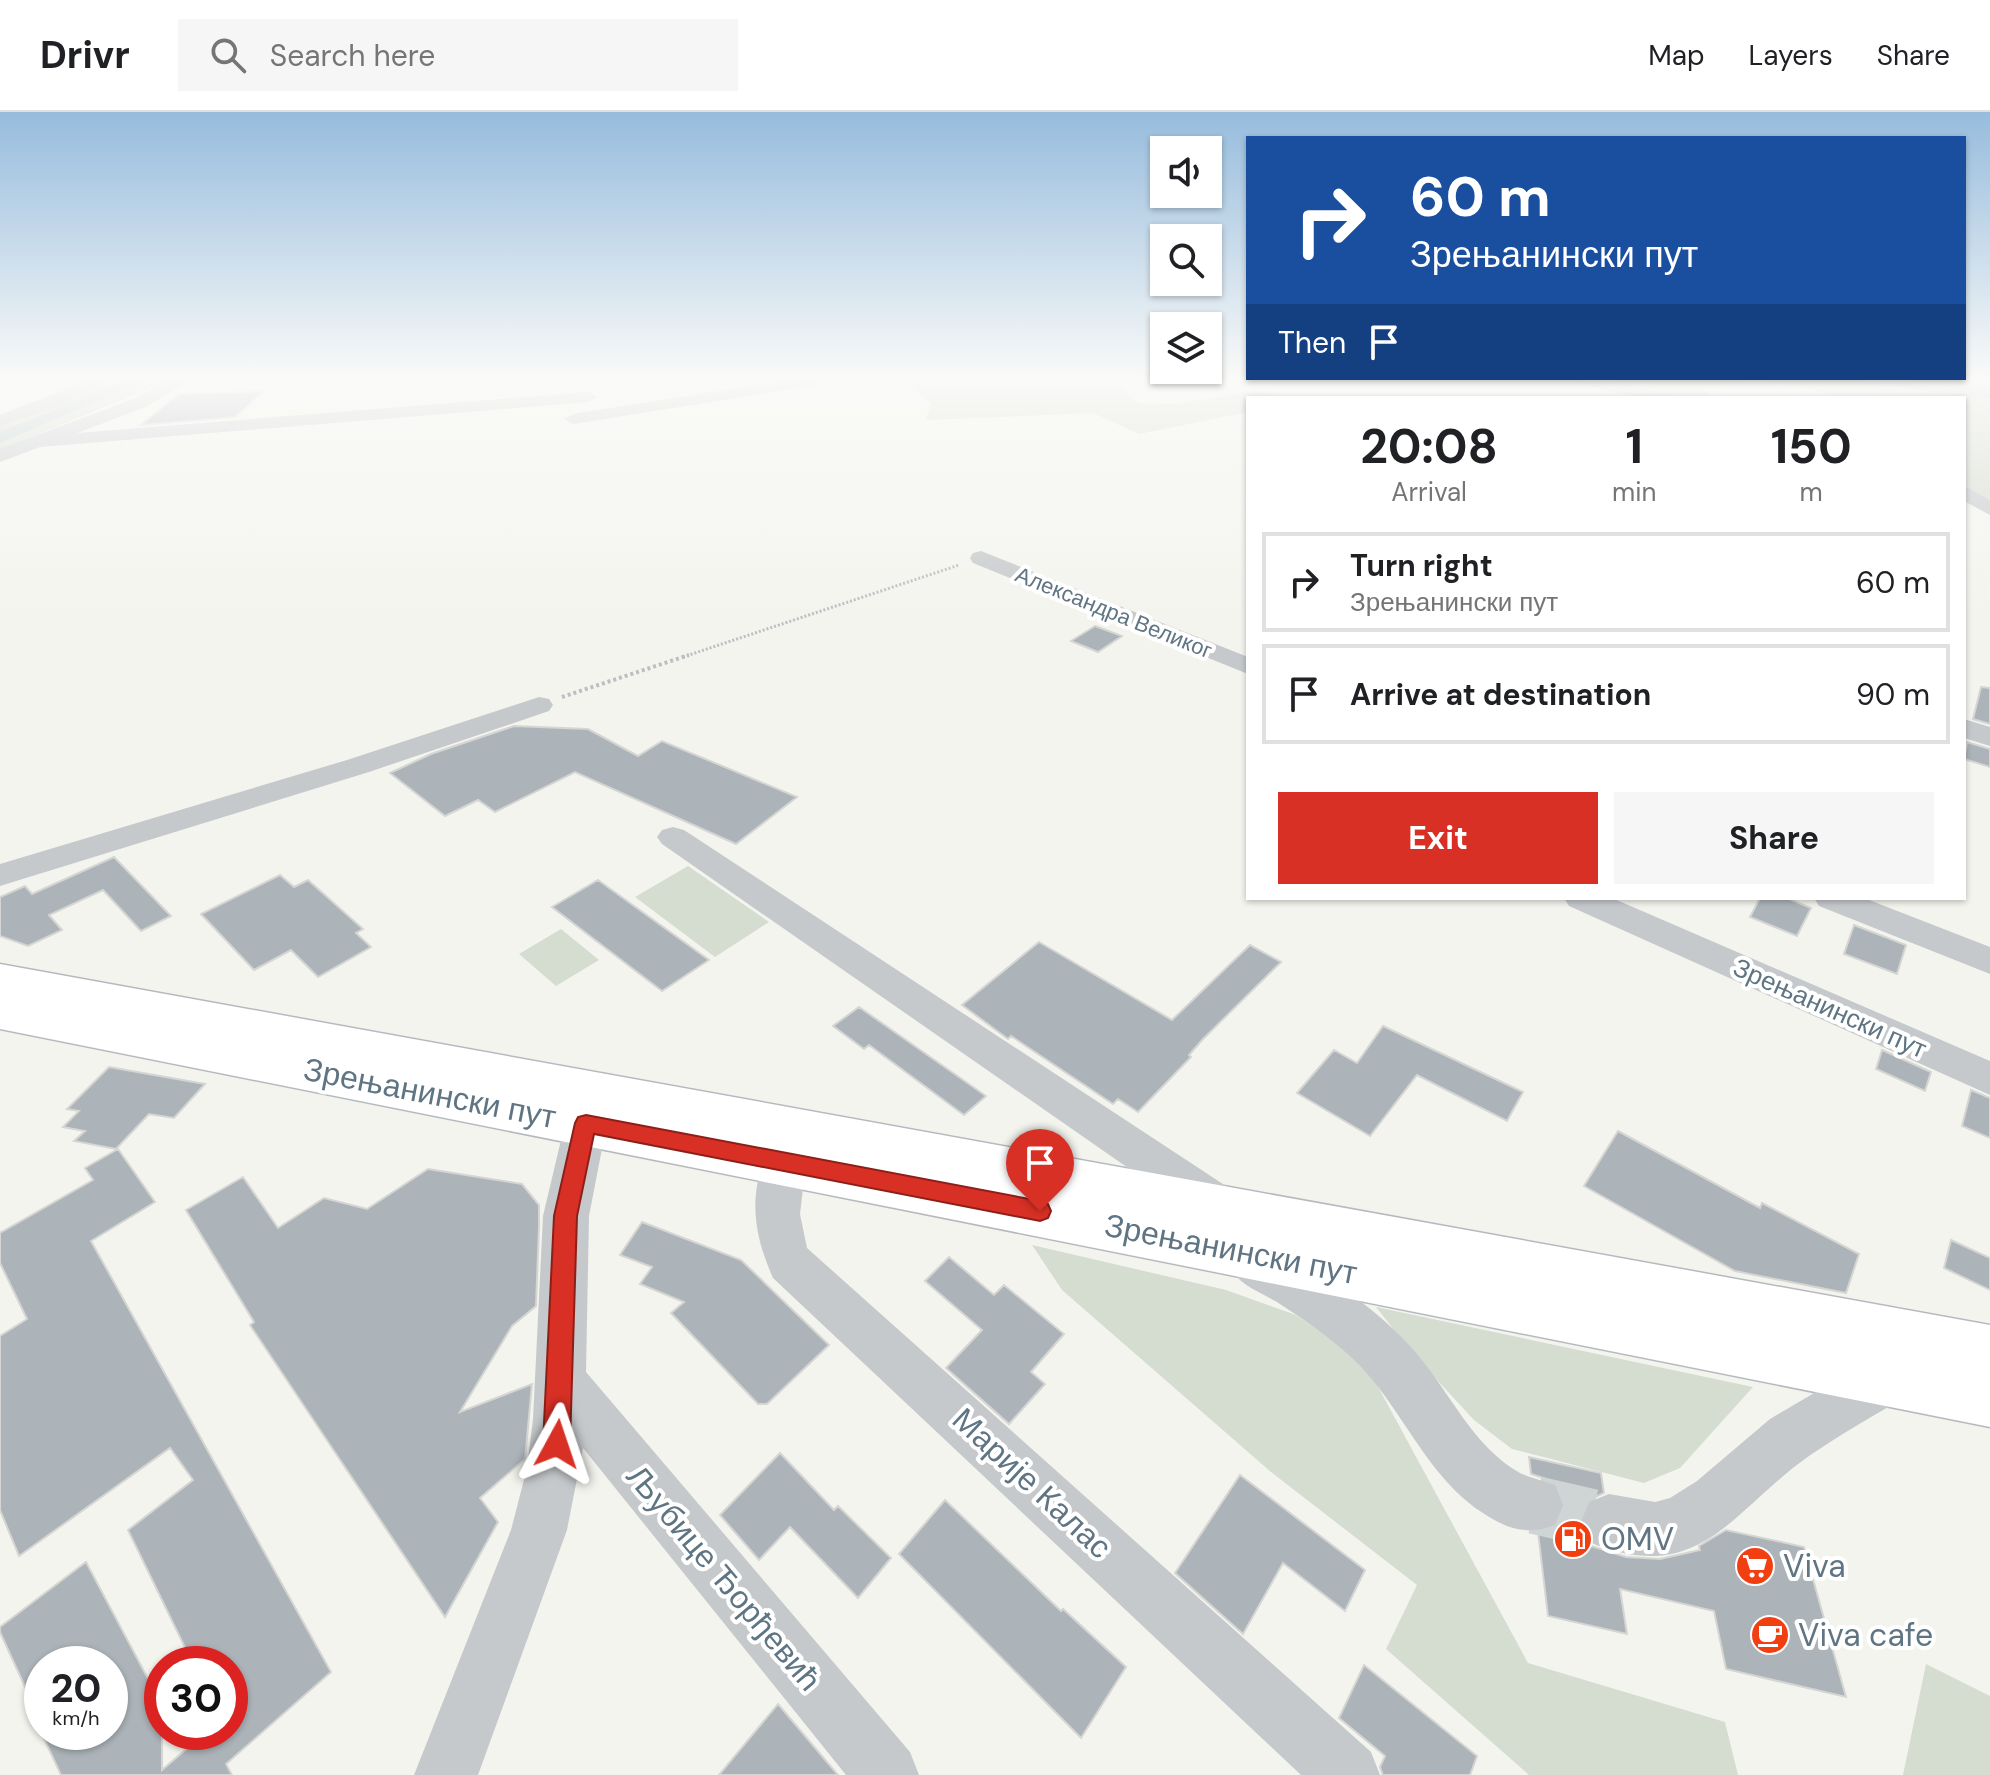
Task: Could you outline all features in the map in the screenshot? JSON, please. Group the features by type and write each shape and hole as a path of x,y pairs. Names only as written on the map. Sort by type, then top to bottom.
{"main road":[{"name":"Зрењанински пут","path":"0,980 1228,1231 1890,1377 1990,1396"},
{"name":"Зрењанински пут","path":"0,1012 784,1163 1228,1231 1990,1355"}],"street":[{"path":"1966,493 1990,509"},
{"name":"Александра Великог","path":"981,558 1246,665"},
{"path":"0,875 358,766 539,705"},
{"path":"1966,729 1990,737"},
{"path":"673,837 1228,1231 1341,1316 1382,1353 1408,1382 1455,1451 1481,1477 1506,1497 1535,1505"},
{"name":"Зрењанински пут","path":"1586,900 1990,1079"},
{"path":"1836,900 1990,961"},
{"path":"446,1775 539,1530 554,1468 566,1216 586,1123"},
{"name":"Марије Калас","path":"784,1163 777,1207 778,1239 790,1263 1348,1775"},
{"path":"1609,1522 1655,1530 1680,1524 1717,1501 1789,1438 1890,1377"},
{"name":"Љубице Ђорђевић","path":"560,1380 887,1775"}],"path":[{"path":"539,705 981,558"}],"shaded area":[{"path":"1966,458 1990,458 1990,507 1966,493"},
{"path":"688,866 769,922 715,957 635,897"},
{"path":"561,929 599,960 556,986 519,954"},
{"path":"1032,1245 1226,1290 1296,1315 1364,1361 1528,1663 1725,1722 1738,1775 1529,1775 1386,1649 1417,1585 1271,1472 1062,1290"},
{"path":"1376,1307 1753,1387 1680,1468 1644,1483 1512,1449 1474,1420 1414,1355"},
{"path":"1926,1664 1990,1696 1990,1775 1903,1775"}],"building":[{"path":"1095,626 1122,636 1098,652 1071,641"},
{"path":"1981,687 1990,688 1990,724 1973,719"},
{"path":"514,726 588,729 638,756 662,741 797,797 736,844 575,772 495,812 478,800 445,816 390,773 431,754"},
{"path":"1967,742 1990,749 1990,767 1966,760"},
{"path":"114,857 171,916 141,931 103,890 49,915 62,930 28,946 0,936 0,897 25,886 32,894"},
{"path":"280,875 294,887 308,880 363,929 356,933 371,947 318,977 291,950 254,970 201,914"},
{"path":"598,880 709,960 662,991 552,907"},
{"path":"1759,900 1792,900 1811,908 1797,936 1750,917"},
{"path":"1854,925 1906,945 1897,974 1844,954"},
{"path":"1039,942 1172,1020 1250,945 1281,962 1203,1039 1189,1055 1191,1057 1138,1112 1118,1099 1113,1104 1011,1036 1008,1039 962,1005"},
{"path":"859,1007 986,1096 964,1115 869,1045 864,1049 833,1026"},
{"path":"1383,1026 1523,1092 1507,1121 1417,1075 1370,1136 1297,1093 1334,1050 1357,1063"},
{"path":"1882,1050 1931,1072 1925,1091 1876,1069"},
{"path":"109,1067 205,1084 174,1118 149,1114 116,1149 74,1141 85,1131 63,1127 79,1111 67,1109"},
{"path":"1971,1090 1990,1098 1990,1138 1962,1126"},
{"path":"1618,1131 1760,1208 1762,1203 1859,1254 1846,1293 1735,1271 1584,1186"},
{"path":"118,1149 155,1202 91,1241 331,1672 248,1745 248,1646 184,1646 128,1530 193,1480 170,1448 19,1556 0,1510 0,1336 27,1319 0,1263 0,1233 93,1180 85,1168"},
{"path":"428,1169 522,1184 539,1205 536,1306 512,1326 460,1412 532,1384 525,1459 480,1498 498,1522 445,1617 250,1325 254,1322 186,1210 243,1177 278,1228 324,1198 367,1209"},
{"path":"642,1222 741,1260 829,1345 767,1404 758,1404 671,1313 684,1302 640,1284 652,1267 620,1255"},
{"path":"1951,1240 1990,1258 1990,1290 1944,1268"},
{"path":"949,1257 994,1295 1004,1285 1064,1334 1031,1372 1045,1384 1009,1424 946,1368 982,1330 925,1281"},
{"path":"780,1453 834,1510 838,1506 891,1558 858,1598 790,1527 759,1560 720,1515"},
{"path":"1529,1457 1601,1473 1604,1493 1586,1501 1578,1521 1588,1545 1626,1557 1660,1559 1700,1550 1699,1546 1726,1530 1804,1547 1846,1697 1726,1669 1714,1611 1620,1589 1627,1634 1548,1616 1538,1532 1558,1526 1566,1504 1556,1482 1531,1474"},
{"path":"1240,1475 1365,1570 1345,1611 1283,1563 1243,1634 1175,1573"},
{"path":"945,1500 1061,1611 1063,1609 1126,1667 1081,1738 899,1554"},
{"path":"86,1562 144,1671 144,1750 162,1750 162,1770 185,1750 242,1750 226,1764 232,1775 61,1775 49,1750 128,1750 128,1646 24,1646 24,1685 0,1632 0,1627"},
{"path":"1364,1665 1477,1756 1470,1775 1383,1775 1380,1767 1385,1756 1339,1718"},
{"path":"778,1704 838,1775 719,1775"}],"tunnel":[{"path":"1535,1505 1609,1522"}],"place":[{"name":"OMV","path":"1573,1539"},
{"name":"Viva","path":"1755,1566"},
{"name":"Viva cafe","path":"1770,1635"}],"route":[{"path":"557,1444 566,1216 586,1123 1040,1211"}]}
